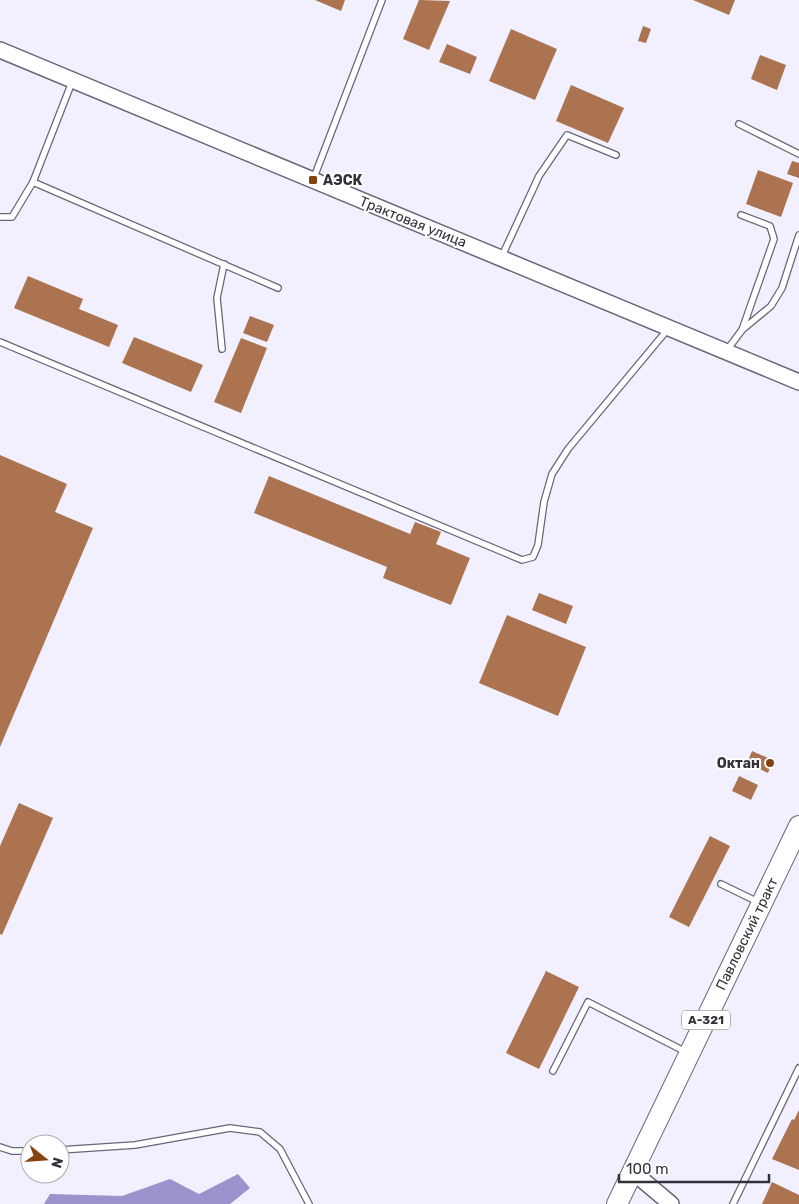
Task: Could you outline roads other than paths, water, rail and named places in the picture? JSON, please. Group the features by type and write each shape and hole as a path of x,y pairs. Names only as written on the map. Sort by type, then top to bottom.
{"highway":[{"name":"Павловский тракт","path":"617,1204 799,826"}],"main road":[{"name":"Трактовая улица","path":"0,50 799,382"},
{"path":"633,1172 669,1203"}],"lane":[{"path":"313,180 382,0"},
{"path":"0,217 12,217 32,182 73,80"},
{"path":"739,124 799,154"},
{"path":"501,258 539,176 567,135 616,155"},
{"path":"32,182 278,288"},
{"path":"741,216 770,226 774,239 742,330"},
{"path":"726,352 742,330 771,306 782,288 799,235"},
{"path":"222,349 217,298 224,264"},
{"path":"0,342 522,560 533,557 538,545 544,502 552,474 568,449 669,327"},
{"path":"721,884 762,904"},
{"path":"553,1071 588,1002 690,1054"},
{"path":"733,1204 799,1068"},
{"path":"70,1149 135,1145 230,1128 260,1132 280,1149 310,1204"},
{"path":"0,1147 12,1151 20,1151"}],"place":[{"name":"АЭСК","path":"313,180"},
{"name":"Октан","path":"770,763"}]}
